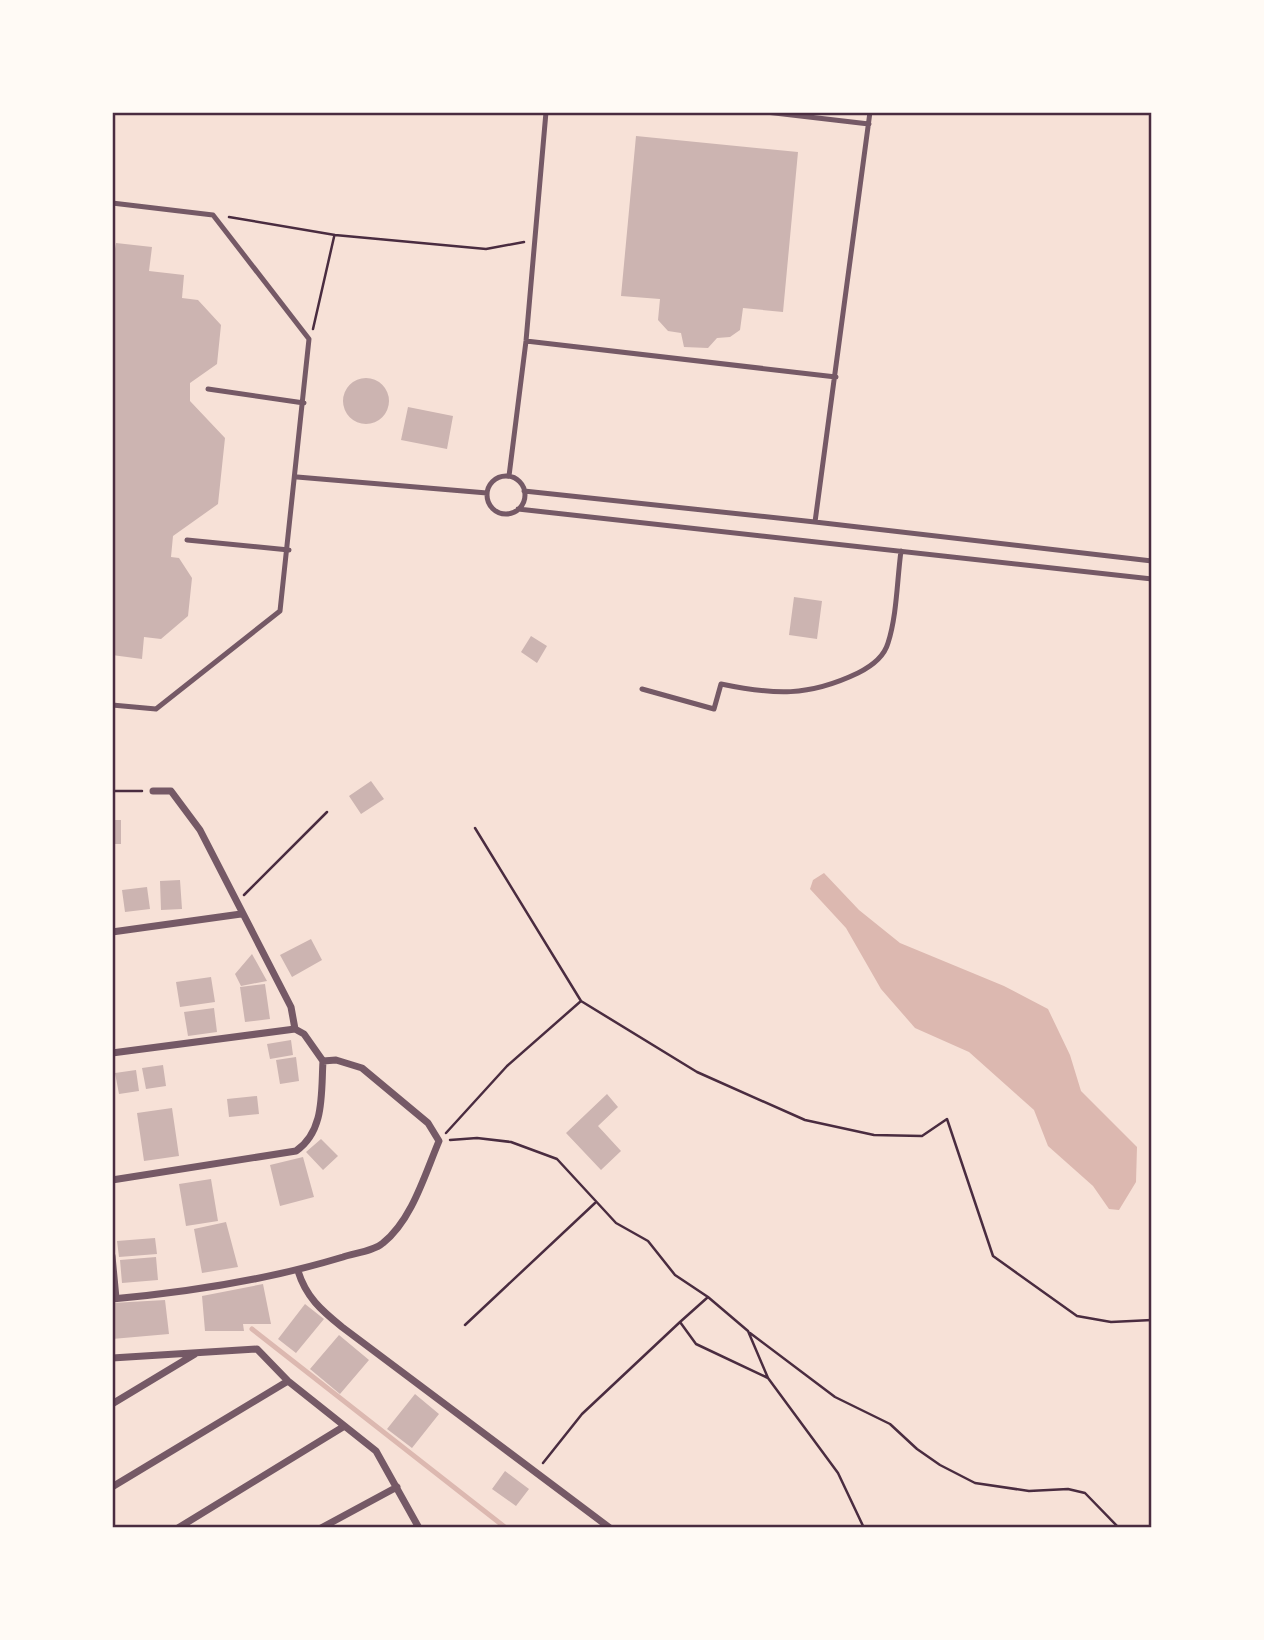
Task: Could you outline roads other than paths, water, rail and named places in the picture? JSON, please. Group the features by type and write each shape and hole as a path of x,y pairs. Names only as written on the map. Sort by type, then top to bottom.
{"street":[{"path":"153,791 171,791 200,830 291,1007 295,1029"},
{"path":"112,932 241,914"},
{"path":"112,1053 295,1029 304,1034 323,1061 316,1129 308,1143 296,1151 112,1180"},
{"path":"112,1256 114,1298 190,1292 298,1271 382,1245 416,1195 439,1141 428,1123 362,1068 336,1060 323,1061"},
{"path":"298,1271 304,1290 313,1302 342,1327 610,1528"},
{"path":"112,1358 257,1349 288,1381 376,1451 419,1528"},
{"path":"112,1404 197,1353"},
{"path":"112,1488 288,1381"},
{"path":"178,1528 344,1427"},
{"path":"321,1528 397,1487"}],"lane":[{"path":"509,476 526,341 546,112"},
{"path":"766,112 869,124"},
{"path":"815,522 870,112"},
{"path":"112,204 213,215 309,339 297,477 280,611 156,709 112,705"},
{"path":"526,341 836,377"},
{"path":"208,389 304,403"},
{"path":"518,509 522,504 522,484 509,476 494,480 487,493 492,507 505,513 518,509 1152,579"},
{"path":"297,477 487,493"},
{"path":"524,491 1152,561"},
{"path":"187,540 289,550"},
{"path":"642,689 714,709 720,684 769,692 804,692 822,689 867,668 888,644 901,551"}],"waterway":[{"path":"252,1329 506,1528"}]}
